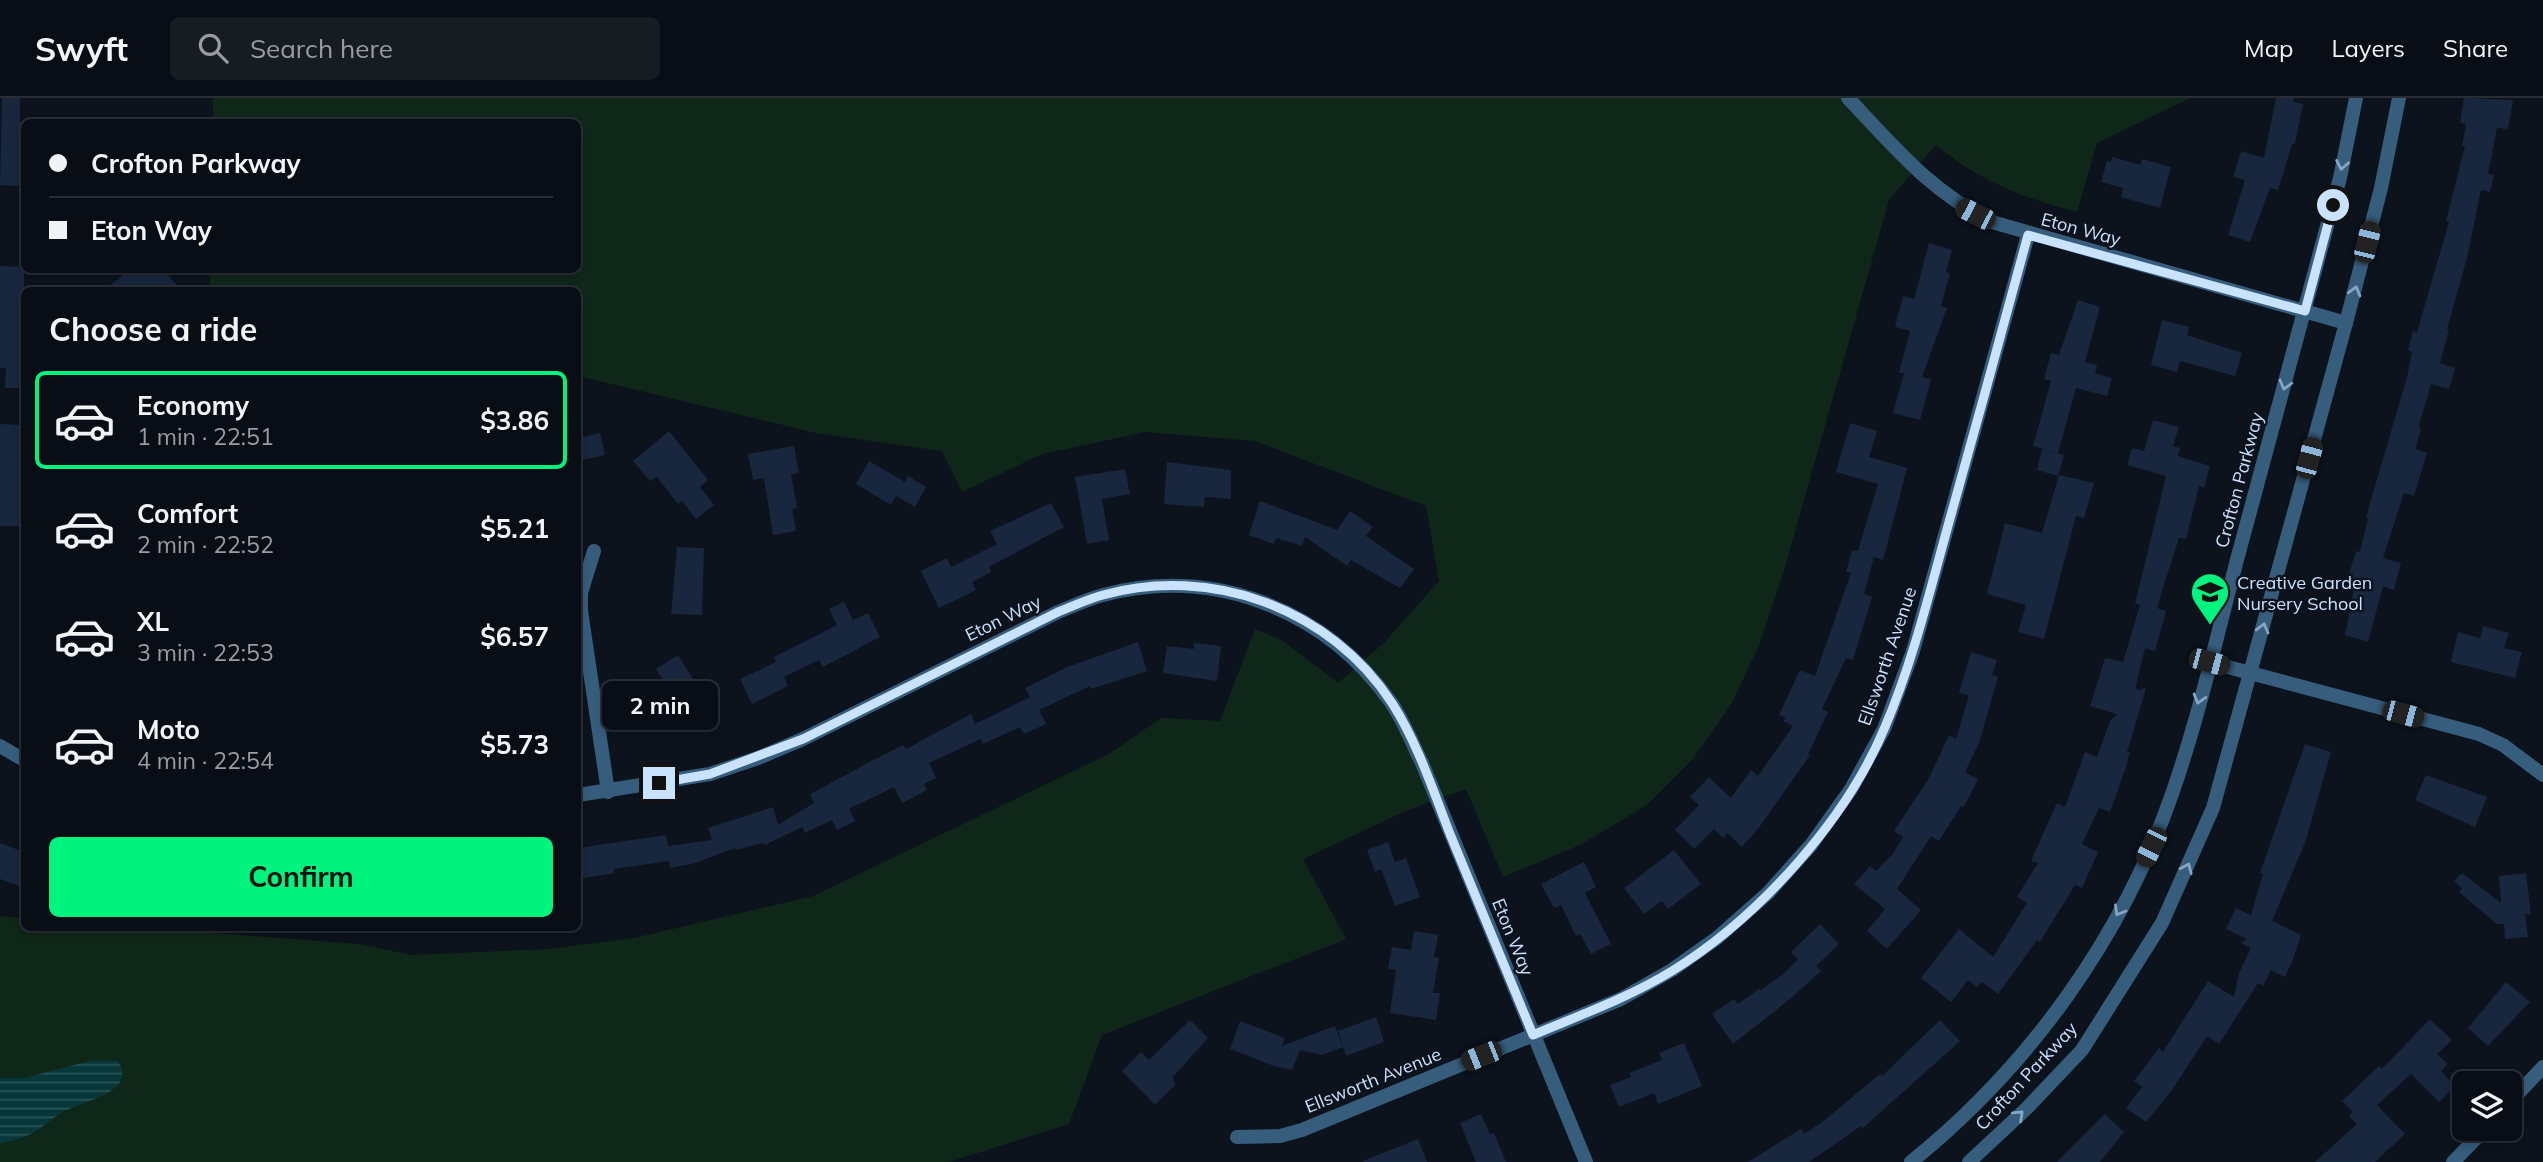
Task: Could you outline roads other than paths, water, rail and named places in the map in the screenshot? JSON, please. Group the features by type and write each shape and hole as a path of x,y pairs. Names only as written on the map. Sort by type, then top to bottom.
{"street":[{"name":"Eton Way","path":"1848,98 1919,172 1958,205 1992,222 2028,235 2346,323"},
{"name":"Crofton Parkway","path":"1911,1162 1944,1136 2000,1082 2049,1023 2124,903 2172,793 2305,311 2340,178 2356,98"},
{"name":"Crofton Parkway","path":"1969,1162 2027,1108 2082,1050 2162,923 2213,808 2346,323 2381,188 2399,98"},
{"name":"Ellsworth Avenue","path":"1237,1137 1280,1136 1302,1130 1621,999 1672,970 1717,938 1768,893 1803,855 1851,789 1884,729 1913,652 2028,235"},
{"path":"594,551 585,575 581,611 608,792"},
{"name":"Eton Way","path":"581,795 710,774 758,758 803,739 1058,612 1102,595 1148,586 1186,585 1240,593 1286,610 1326,635 1359,663 1392,703 1422,763 1586,1162"},
{"path":"2209,662 2479,734 2503,746 2543,775"},
{"path":"0,746 21,758"},
{"path":"2522,1089 2543,1067"},
{"path":"2453,1162 2473,1141"}],"place":[{"name":"Creative Garden Nursery School","path":"2210,626"}]}
